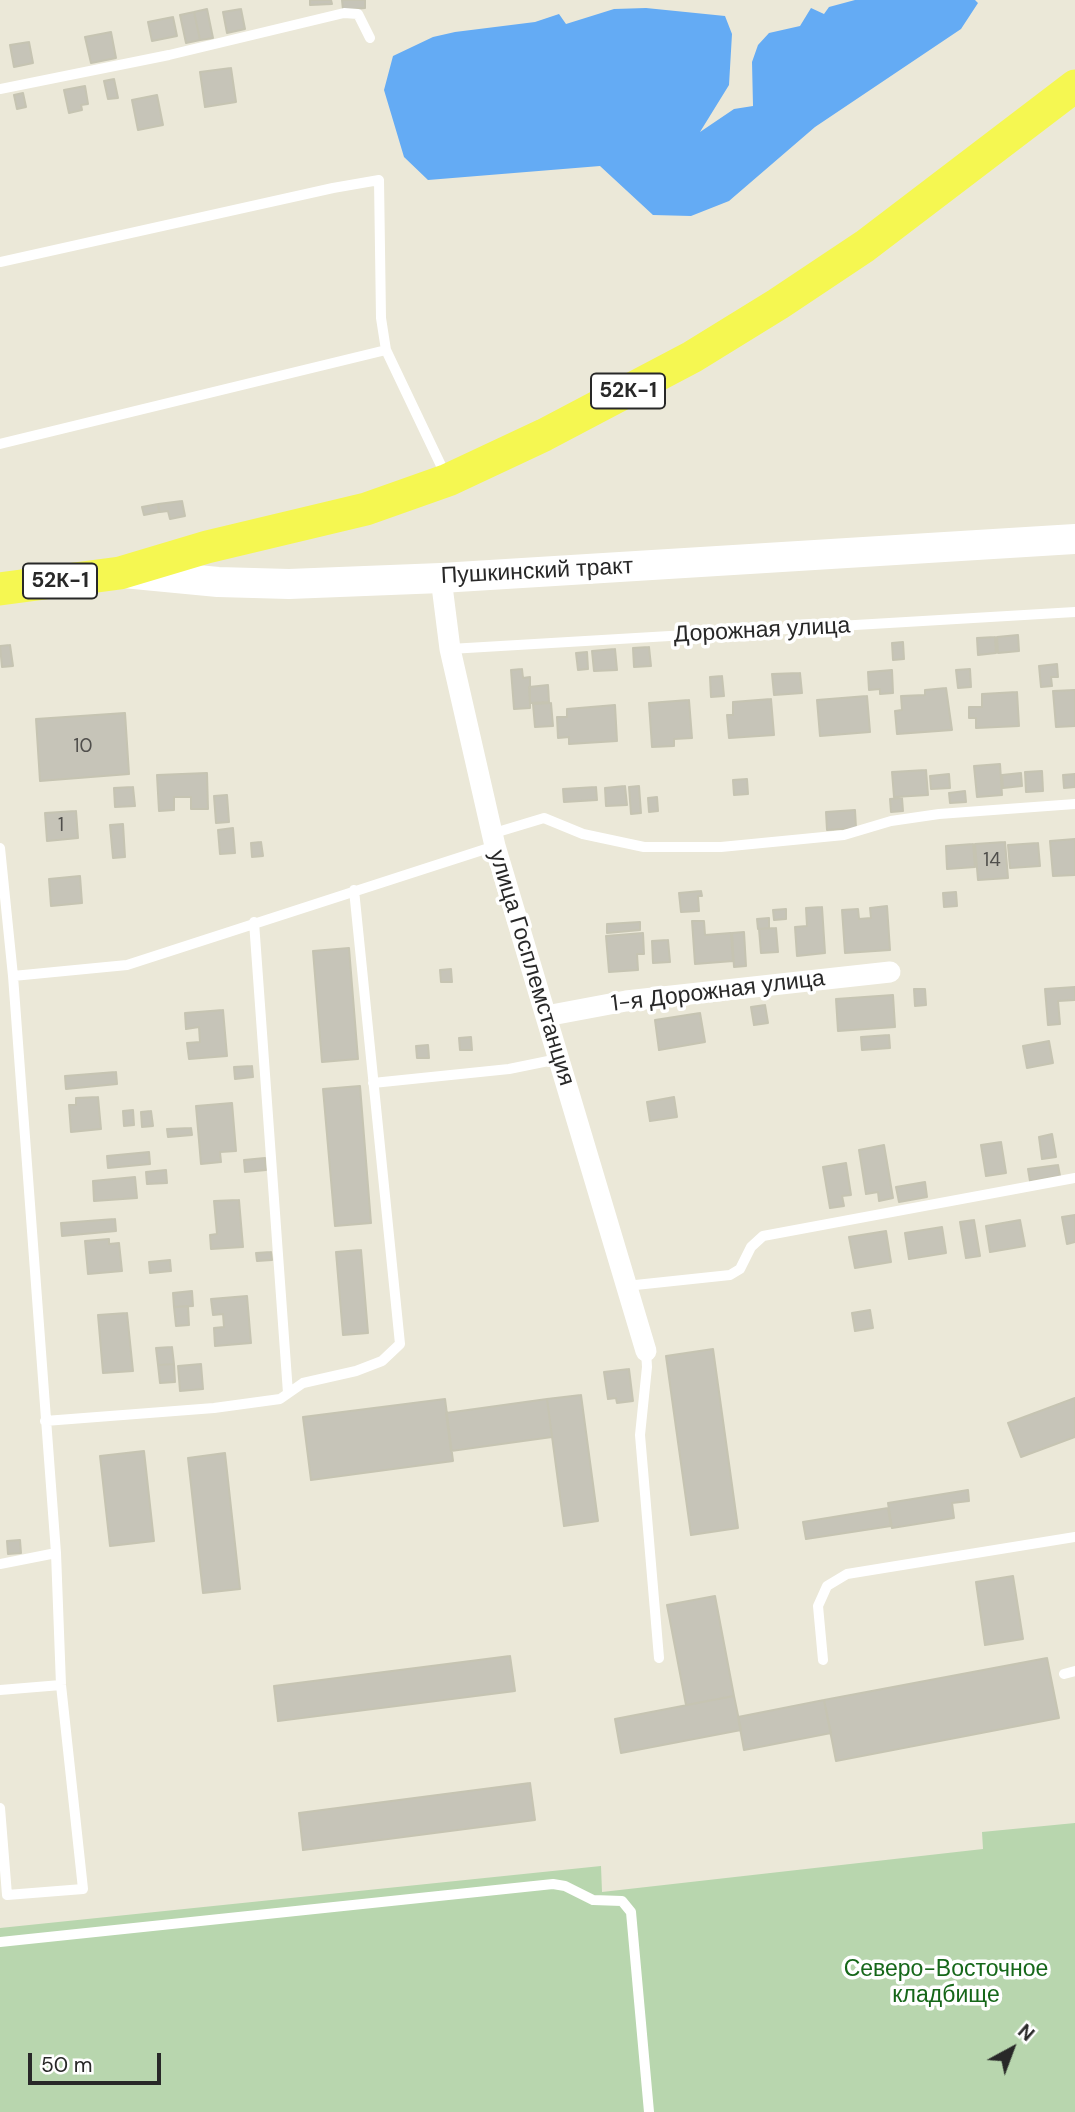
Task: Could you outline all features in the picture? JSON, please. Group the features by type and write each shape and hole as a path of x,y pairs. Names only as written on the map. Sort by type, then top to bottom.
{"main road":[{"name":"52К-1","path":"120,573 207,547 366,509 448,480 544,435 692,357 778,304 865,246 1075,86"},
{"name":"Пушкинский тракт","path":"0,589 120,573 218,582 289,584 441,578 1075,539"}],"street":[{"name":"улица Госплемстанция","path":"441,578 450,649 493,840 646,1351"},
{"name":"1-я Дорожная улица","path":"546,1016 626,1001 890,972"}],"lane":[{"path":"0,89 169,55 344,13 358,14 370,38"},
{"path":"0,262 379,180 382,318 386,349 448,480"},
{"path":"0,444 386,349"},
{"name":"Дорожная улица","path":"450,649 1075,612"},
{"path":"13,976 127,965 354,890 493,840 544,818 583,834 644,847 721,847 844,835 891,821 939,814 1075,804"},
{"path":"0,848 13,976 56,1553 61,1685 83,1889 7,1895 0,1808"},
{"path":"45,1421 214,1408 280,1399 303,1383 356,1371 382,1361 400,1344 354,890"},
{"path":"254,922 288,1393"},
{"path":"373,1083 509,1069 558,1059"},
{"path":"626,1286 730,1275 740,1269 751,1247 763,1236 1075,1178"},
{"path":"646,1351 647,1367 640,1435 659,1658"},
{"path":"823,1660 818,1606 827,1586 847,1574 1075,1537"},
{"path":"0,1564 56,1553"},
{"path":"0,1690 61,1685"},
{"path":"0,1942 553,1884 565,1886 593,1899 622,1901 631,1912 649,2112"}],"green space":[{"name":"Северо-Восточное кладбище","path":"1075,1823 1075,2112 0,2112 0,1928 601,1866 602,1892 983,1849 982,1832"}],"water":[{"path":"855,0 975,0 978,3 961,29 815,127 729,201 691,216 653,215 600,166 428,180 404,157 384,90 393,56 433,37 455,32 535,22 559,14 566,24 614,9 646,8 725,16 732,34 729,85 700,132 734,109 753,106 752,62 758,45 769,33 800,26 811,8 824,14 829,7"}],"building":[{"path":"310,0 331,0 332,4 310,5"},
{"path":"342,0 365,0 365,8 343,10"},
{"path":"207,9 213,38 200,40 194,12"},
{"path":"241,9 245,29 227,33 223,12"},
{"path":"194,12 200,40 186,43 180,15"},
{"path":"173,17 177,36 152,41 148,22"},
{"path":"111,32 116,58 91,63 85,37"},
{"path":"29,42 33,63 14,67 10,45"},
{"path":"231,68 236,102 205,107 200,72"},
{"path":"114,79 118,98 108,99 104,81"},
{"path":"85,86 88,104 81,105 82,110 69,113 64,90"},
{"path":"23,93 26,107 17,109 14,95"},
{"path":"157,95 163,125 138,130 132,100"},
{"path":"182,501 185,516 170,519 168,511 160,512 158,504"},
{"path":"158,504 159,512 144,515 142,507"},
{"path":"1018,635 1019,651 998,653 997,637"},
{"path":"995,637 996,653 978,655 977,638"},
{"path":"903,642 904,659 893,660 892,643"},
{"path":"10,645 13,666 2,667 0,646"},
{"path":"649,647 651,666 634,667 633,648"},
{"path":"615,649 617,670 594,671 592,651"},
{"path":"587,652 588,669 578,670 576,653"},
{"path":"1057,664 1058,677 1051,677 1052,686 1041,687 1039,666"},
{"path":"522,669 523,678 530,677 530,708 514,709 511,670"},
{"path":"970,669 971,687 958,688 956,670"},
{"path":"892,670 893,693 880,694 880,689 869,690 868,672"},
{"path":"800,673 802,693 774,695 772,674"},
{"path":"722,676 724,696 711,697 710,677"},
{"path":"548,685 549,702 530,703 529,687"},
{"path":"946,688 952,730 897,734 895,711 902,710 901,696 925,695 925,690"},
{"path":"1075,690 1075,726 1056,727 1053,691"},
{"path":"1017,692 1019,726 976,728 976,718 969,718 969,707 982,707 982,694"},
{"path":"867,696 870,732 820,736 817,700"},
{"path":"771,699 774,735 729,738 727,715 733,715 733,702"},
{"path":"689,700 692,738 674,739 674,746 652,747 649,703"},
{"path":"551,703 553,726 535,727 533,704"},
{"path":"615,705 617,741 569,744 569,737 558,738 557,717 567,717 567,709"},
{"path":"125,713 129,774 40,781 36,719"},
{"path":"1000,764 1002,795 977,797 974,766"},
{"path":"926,770 928,795 894,797 892,772"},
{"path":"1042,771 1043,791 1026,792 1025,772"},
{"path":"207,773 208,809 191,809 191,797 174,797 174,810 159,811 157,775"},
{"path":"1021,773 1022,786 1003,788 1002,775"},
{"path":"949,774 950,788 931,789 930,776"},
{"path":"1075,774 1075,787 1064,788 1063,775"},
{"path":"747,779 748,794 734,795 733,780"},
{"path":"625,786 627,805 606,806 605,788"},
{"path":"639,786 641,813 631,814 629,787"},
{"path":"133,787 135,806 115,807 114,788"},
{"path":"596,787 597,800 564,802 563,789"},
{"path":"965,791 966,802 950,803 949,793"},
{"path":"227,795 229,822 216,823 214,796"},
{"path":"657,797 658,811 649,812 648,798"},
{"path":"902,798 903,811 891,812 890,799"},
{"path":"855,810 856,828 827,830 826,812"},
{"path":"76,811 78,838 47,841 45,813"},
{"path":"123,824 125,857 113,858 110,825"},
{"path":"233,828 235,853 220,854 218,830"},
{"path":"1075,839 1075,875 1053,876 1050,841"},
{"path":"261,842 263,856 252,857 251,843"},
{"path":"1005,842 1008,878 978,880 975,844"},
{"path":"1038,843 1040,866 1010,868 1008,845"},
{"path":"973,844 975,867 947,869 946,846"},
{"path":"80,876 82,903 51,906 49,879"},
{"path":"701,891 702,896 698,896 699,911 681,912 679,893"},
{"path":"956,892 957,906 944,907 943,893"},
{"path":"887,906 890,950 845,953 842,910 858,909 859,919 871,918 870,908"},
{"path":"822,907 825,953 797,956 795,927 807,926 806,908"},
{"path":"786,909 786,919 774,920 773,910"},
{"path":"769,918 769,928 758,929 757,919"},
{"path":"692,921 704,921 705,935 731,933 733,961 695,964"},
{"path":"640,922 640,930 607,933 607,924"},
{"path":"776,928 778,952 761,953 759,929"},
{"path":"744,932 746,966 734,967 732,933"},
{"path":"643,933 644,954 637,954 638,970 609,972 606,936"},
{"path":"668,940 670,962 653,963 652,941"},
{"path":"349,948 358,1059 322,1062 313,951"},
{"path":"451,969 452,982 441,982 440,970"},
{"path":"1075,987 1075,1000 1058,1001 1060,1024 1048,1025 1045,989"},
{"path":"914,989 925,989 926,1005 915,1006"},
{"path":"893,995 895,1027 838,1031 836,999"},
{"path":"765,1005 768,1023 754,1025 751,1007"},
{"path":"223,1010 227,1056 189,1059 187,1043 200,1042 199,1027 186,1029 185,1013"},
{"path":"700,1013 705,1042 659,1050 655,1020"},
{"path":"889,1035 890,1048 862,1050 861,1037"},
{"path":"471,1037 472,1050 460,1050 459,1038"},
{"path":"1049,1041 1053,1063 1027,1068 1023,1046"},
{"path":"428,1045 429,1058 417,1058 416,1046"},
{"path":"252,1066 253,1077 235,1079 234,1067"},
{"path":"116,1072 117,1084 66,1089 65,1076"},
{"path":"360,1086 371,1223 335,1226 323,1089"},
{"path":"98,1097 101,1129 71,1132 69,1105 76,1105 76,1098"},
{"path":"674,1097 677,1117 650,1121 647,1102"},
{"path":"232,1103 236,1151 220,1152 221,1162 201,1164 196,1106"},
{"path":"133,1110 134,1125 124,1126 123,1111"},
{"path":"151,1111 153,1126 142,1127 141,1112"},
{"path":"191,1128 192,1135 168,1137 167,1129"},
{"path":"1052,1134 1056,1157 1042,1159 1039,1137"},
{"path":"1001,1142 1006,1173 986,1176 981,1145"},
{"path":"884,1145 893,1198 879,1201 878,1192 866,1194 859,1150"},
{"path":"149,1152 150,1164 108,1168 107,1156"},
{"path":"265,1158 266,1170 245,1172 244,1160"},
{"path":"846,1163 851,1195 842,1196 844,1206 830,1208 823,1167"},
{"path":"1058,1165 1060,1176 1030,1181 1028,1169"},
{"path":"166,1170 167,1183 147,1184 146,1172"},
{"path":"135,1177 137,1198 94,1201 93,1181"},
{"path":"925,1182 927,1197 899,1202 896,1187"},
{"path":"239,1200 243,1247 211,1249 210,1235 217,1234 214,1201"},
{"path":"1075,1215 1075,1242 1067,1244 1062,1217"},
{"path":"115,1219 116,1231 62,1236 61,1223"},
{"path":"974,1220 980,1256 966,1258 960,1222"},
{"path":"1020,1220 1025,1246 990,1252 986,1226"},
{"path":"942,1227 946,1253 909,1259 905,1233"},
{"path":"886,1231 891,1262 855,1268 849,1237"},
{"path":"109,1239 109,1244 119,1243 122,1271 88,1274 85,1241"},
{"path":"361,1250 368,1333 343,1335 336,1252"},
{"path":"271,1252 272,1260 257,1261 256,1253"},
{"path":"170,1260 171,1271 150,1273 149,1262"},
{"path":"192,1291 193,1306 174,1307 173,1293"},
{"path":"247,1296 251,1343 215,1346 214,1328 224,1327 223,1314 213,1315 211,1299"},
{"path":"188,1306 189,1325 176,1326 174,1307"},
{"path":"870,1310 873,1328 855,1331 852,1313"},
{"path":"127,1313 133,1371 103,1373 98,1315"},
{"path":"172,1347 174,1364 158,1365 156,1348"},
{"path":"713,1349 738,1528 691,1535 666,1356"},
{"path":"174,1364 175,1382 160,1383 158,1365"},
{"path":"201,1364 203,1389 180,1391 178,1366"},
{"path":"629,1369 633,1401 617,1403 616,1398 608,1399 604,1372"},
{"path":"581,1395 598,1521 564,1526 547,1399"},
{"path":"1075,1398 1075,1437 1021,1457 1008,1423"},
{"path":"445,1399 453,1461 311,1480 303,1417"},
{"path":"547,1399 552,1437 451,1451 446,1413"},
{"path":"144,1451 154,1541 110,1546 100,1456"},
{"path":"225,1453 240,1589 203,1593 188,1458"},
{"path":"968,1490 969,1501 952,1503 954,1518 892,1528 888,1503"},
{"path":"888,1508 891,1526 806,1539 803,1522"},
{"path":"20,1540 21,1553 8,1554 7,1541"},
{"path":"1013,1576 1023,1639 985,1645 976,1582"},
{"path":"715,1596 734,1696 686,1705 667,1605"},
{"path":"510,1656 515,1691 278,1721 274,1686"},
{"path":"1047,1658 1059,1718 836,1761 824,1700"},
{"path":"734,1696 741,1730 621,1753 615,1719"},
{"path":"824,1700 831,1733 744,1750 738,1717"},
{"path":"530,1783 535,1820 303,1850 299,1813"}]}
